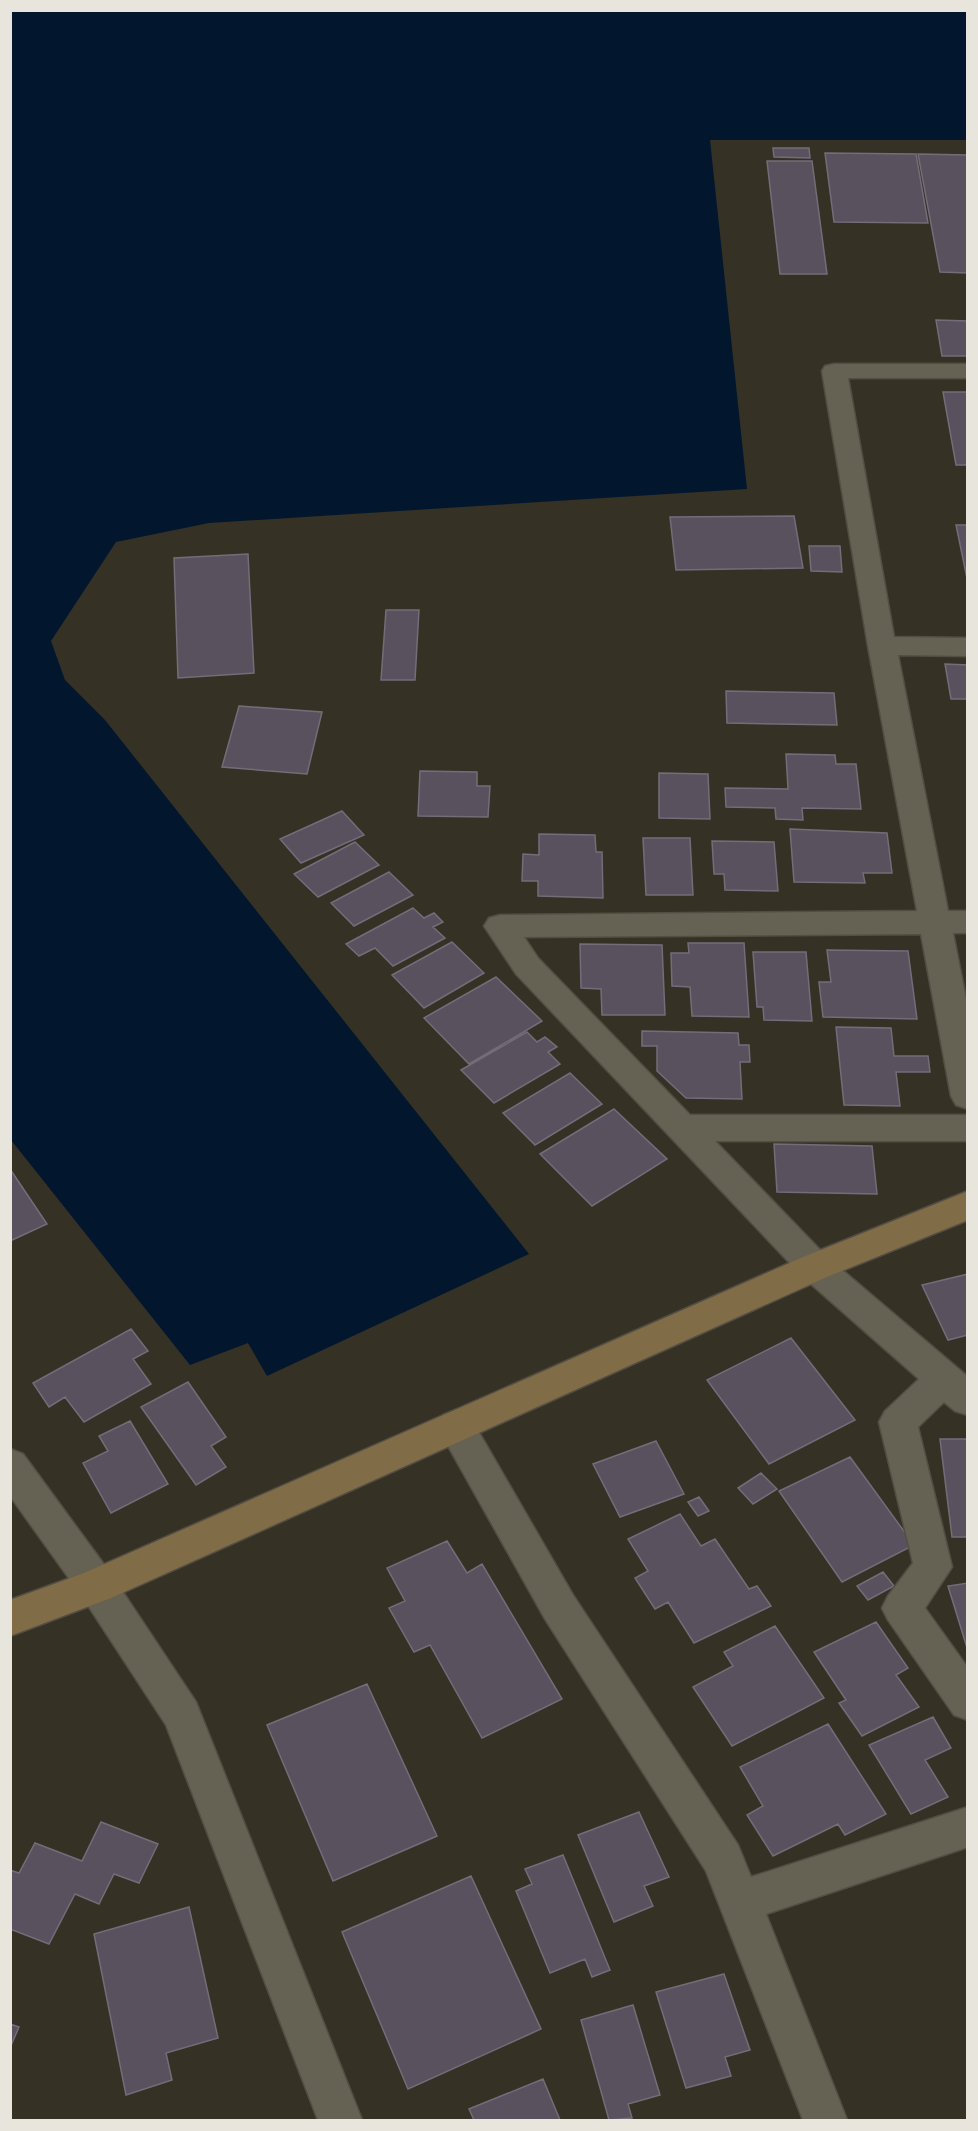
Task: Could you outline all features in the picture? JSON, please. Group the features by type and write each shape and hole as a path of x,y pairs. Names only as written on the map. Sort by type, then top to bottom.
{"street":[{"path":"968,371 834,371 933,922 968,1096"},
{"path":"882,646 968,647"},
{"path":"968,922 500,926 527,966 815,1267 955,1390 898,1422 933,1567 902,1608 968,1702"},
{"path":"682,1128 968,1128"},
{"path":"10,1618 97,1586 815,1267 968,1205"},
{"path":"456,1426 559,1607 723,1859 825,2121"},
{"path":"10,1465 97,1586 182,1715 340,2121"},
{"path":"739,1902 968,1827"}],"water":[{"path":"11,10 967,11 967,140 710,140 747,489 209,523 116,542 51,641 65,680 105,720 529,1254 267,1376 248,1343 190,1365 11,1140"}],"building":[{"path":"773,148 809,148 810,158 774,157"},
{"path":"825,153 916,154 928,223 834,222"},
{"path":"918,154 968,155 968,273 940,272"},
{"path":"767,161 812,161 827,274 780,274"},
{"path":"936,320 968,321 968,356 942,356"},
{"path":"943,392 968,392 968,465 956,465"},
{"path":"794,516 803,568 676,570 670,517"},
{"path":"956,525 968,525 968,583"},
{"path":"809,546 840,546 842,572 811,571"},
{"path":"248,554 254,673 178,678 174,558"},
{"path":"386,610 419,610 415,680 381,680"},
{"path":"945,664 968,665 968,699 951,699"},
{"path":"726,691 834,693 837,725 727,723"},
{"path":"239,706 322,712 307,774 222,767"},
{"path":"786,754 835,755 836,764 856,764 861,809 802,808 803,820 776,819 775,808 726,807 725,788 788,789"},
{"path":"420,771 477,772 477,786 490,786 488,817 418,816"},
{"path":"659,773 708,774 710,819 659,818"},
{"path":"342,811 364,835 301,863 280,839"},
{"path":"790,829 887,833 892,873 863,873 865,883 794,882"},
{"path":"539,834 595,835 596,852 602,852 603,898 538,896 538,881 522,881 523,854 539,855"},
{"path":"643,838 690,838 693,895 646,895"},
{"path":"712,841 774,842 778,891 725,890 724,874 714,874"},
{"path":"355,842 379,865 318,897 294,874"},
{"path":"389,872 413,895 354,926 331,903"},
{"path":"413,908 424,918 434,913 443,922 433,927 445,938 393,966 375,948 359,956 346,944"},
{"path":"452,942 484,973 424,1008 392,975"},
{"path":"688,943 744,943 749,1017 692,1016 690,987 672,986 671,953 689,953"},
{"path":"580,944 662,945 665,1015 602,1015 601,989 581,988"},
{"path":"827,950 908,951 917,1019 823,1017 819,982 831,982"},
{"path":"753,952 806,952 812,1021 764,1020 763,1007 757,1007"},
{"path":"496,977 542,1021 469,1064 424,1018"},
{"path":"836,1027 891,1028 894,1056 928,1056 930,1072 896,1072 900,1106 844,1105"},
{"path":"642,1031 738,1033 739,1045 749,1045 750,1062 740,1062 742,1099 686,1098 657,1071 657,1046 642,1046"},
{"path":"527,1032 537,1042 545,1037 557,1047 548,1052 560,1064 494,1103 461,1070"},
{"path":"570,1073 602,1104 535,1145 503,1113"},
{"path":"614,1109 667,1159 592,1206 540,1154"},
{"path":"774,1144 872,1146 877,1194 777,1192"},
{"path":"10,1169 47,1224 10,1241"},
{"path":"968,1274 968,1335 948,1340 922,1285"},
{"path":"131,1329 148,1351 133,1359 151,1384 84,1422 65,1397 49,1407 33,1383"},
{"path":"791,1338 855,1420 769,1464 707,1380"},
{"path":"188,1382 226,1437 211,1446 226,1467 196,1485 141,1407"},
{"path":"130,1421 168,1484 111,1513 83,1463 108,1451 99,1436"},
{"path":"940,1439 968,1439 968,1537 952,1537"},
{"path":"656,1441 684,1494 620,1517 593,1464"},
{"path":"850,1457 914,1545 842,1582 779,1491"},
{"path":"761,1473 777,1489 753,1504 738,1488"},
{"path":"699,1497 709,1511 698,1516 688,1502"},
{"path":"680,1514 701,1546 715,1539 749,1589 757,1586 771,1606 694,1643 668,1602 655,1609 635,1578 648,1571 628,1539"},
{"path":"447,1541 467,1573 482,1564 562,1699 482,1738 430,1645 414,1652 389,1608 405,1601 387,1568"},
{"path":"883,1572 894,1586 868,1600 857,1586"},
{"path":"968,1583 968,1651 948,1586"},
{"path":"876,1622 908,1668 896,1675 919,1707 862,1736 839,1703 846,1700 814,1652"},
{"path":"775,1626 824,1698 732,1746 693,1687 733,1666 724,1652"},
{"path":"367,1684 437,1836 333,1881 267,1725"},
{"path":"933,1717 951,1748 925,1760 948,1797 911,1814 869,1745"},
{"path":"828,1724 886,1814 845,1835 838,1824 773,1856 747,1815 763,1806 740,1767"},
{"path":"639,1812 669,1877 644,1886 653,1906 614,1922 578,1835"},
{"path":"101,1822 158,1844 139,1883 114,1874 99,1904 75,1894 49,1944 10,1929 10,1870 19,1873 35,1843 82,1861"},
{"path":"563,1855 610,1970 592,1977 585,1959 550,1973 516,1891 532,1884 525,1869"},
{"path":"471,1876 541,2029 408,2089 342,1932"},
{"path":"189,1907 218,2038 166,2053 172,2080 126,2095 94,1934"},
{"path":"724,1974 750,2050 725,2057 731,2076 686,2088 656,1992"},
{"path":"633,2005 660,2095 628,2104 632,2118 609,2120 581,2020"},
{"path":"10,2024 19,2027 10,2048"},
{"path":"543,2079 560,2120 474,2120 469,2109"}]}
